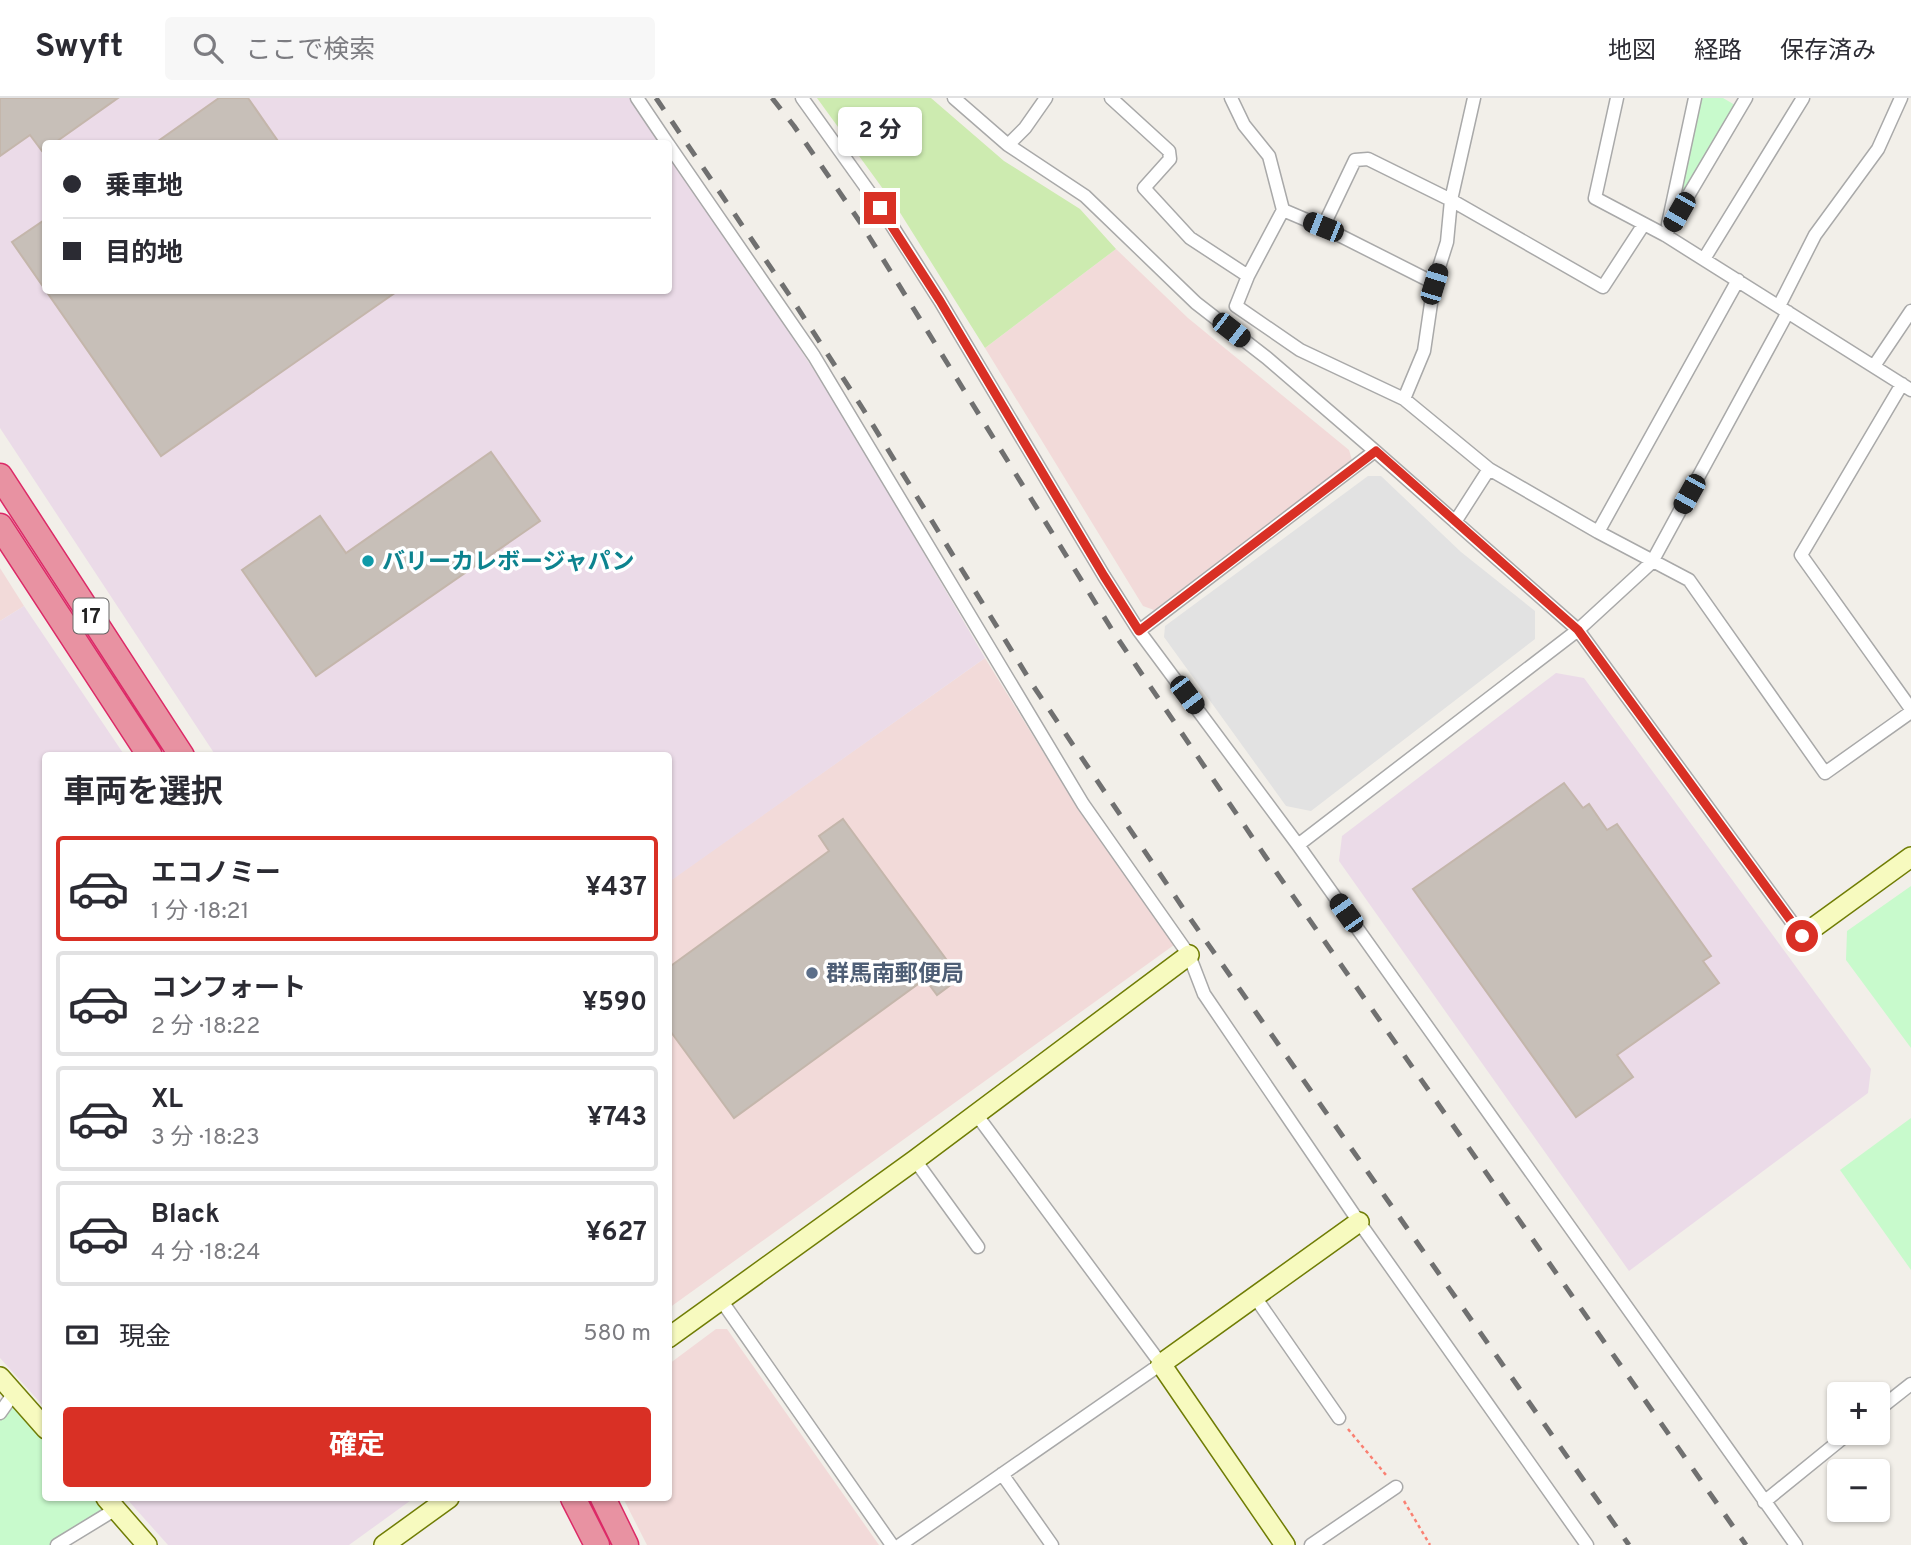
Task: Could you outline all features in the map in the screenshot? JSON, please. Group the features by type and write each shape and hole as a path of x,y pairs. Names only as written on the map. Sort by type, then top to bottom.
{"highway":[{"name":"17","path":"0,476 179,752"},
{"name":"17","path":"0,526 147,752"},
{"path":"575,1501 597,1545"},
{"path":"604,1501 626,1545"}],"street":[{"path":"637,98 665,140"},
{"path":"802,98 880,208 940,301 1096,564 1139,631 1298,845 1796,1545"},
{"path":"954,98 1009,145 1085,196 1196,303 1267,358 1376,451 1578,630 1802,936 1911,857"},
{"path":"1009,145 1046,98"},
{"path":"1231,98 1244,125 1269,156 1283,210 1248,276 1236,306 1300,350 1404,399 1489,468 1651,562 1689,580 1825,773 1911,710 1801,555 1907,387 1665,235 1595,198 1617,98"},
{"path":"1404,399 1424,351 1434,284 1447,242 1451,200 1474,98"},
{"path":"1665,235 1695,98"},
{"path":"1665,235 1746,98"},
{"path":"1704,259 1803,98"},
{"path":"1298,845 1578,630 1651,562 1784,309 1815,235 1878,149 1901,98"},
{"path":"1120,101 1169,151 1170,159 1166,166 1144,188 1190,238 1248,276"},
{"path":"672,150 814,356 1083,804 1189,955 1204,994 1359,1222 1587,1545"},
{"path":"1323,227 1355,160 1367,159 1451,200 1603,287 1644,224"},
{"path":"1283,210 1323,227 1434,284"},
{"path":"1598,532 1738,280"},
{"path":"1874,366 1911,310"},
{"path":"1139,631 1376,451"},
{"path":"1455,522 1489,468"},
{"path":"672,1335 915,1160 1189,955"},
{"path":"976,1114 1161,1364 1286,1545"},
{"path":"915,1160 978,1247"},
{"path":"900,1545 1161,1364 1359,1222"},
{"path":"1255,1297 1339,1418"},
{"path":"721,1300 892,1545"},
{"path":"0,1377 42,1425"},
{"path":"1890,1401 1911,1384"},
{"path":"0,1413 14,1394"},
{"path":"1764,1502 1834,1445"},
{"path":"1002,1474 1052,1545"},
{"path":"1311,1545 1396,1487"},
{"path":"384,1545 445,1501"},
{"path":"57,1545 111,1504 147,1545"}],"shaded area":[{"path":"0,98 630,98 661,140 42,140 42,294 672,294 672,156 843,415 985,658 672,880 672,752 213,752 0,428"},
{"path":"1116,249 1188,318 1349,450 1352,460 1154,610 1143,606 985,348"},
{"path":"1368,476 1381,476 1461,552 1535,611 1535,639 1311,811 1286,806 1164,637 1165,626"},
{"path":"0,568 24,606 0,621"},
{"path":"24,606 122,752 42,752 42,1405 0,1358 0,621"},
{"path":"985,658 1080,812 1174,945 672,1306 672,879"},
{"path":"1556,673 1584,678 1871,1069 1868,1093 1629,1271 1339,861 1342,836"},
{"path":"716,1329 727,1329 879,1545 647,1545 625,1501 672,1501 672,1362"},
{"path":"129,1501 410,1501 349,1545 168,1545"}],"green space":[{"path":"817,98 931,98 1004,161 1080,209 1116,249 985,348 899,211"},
{"path":"1701,98 1723,98 1735,105 1676,206"},
{"path":"1911,886 1911,1048 1846,960 1847,931"},
{"path":"1911,1118 1911,1270 1840,1170"},
{"path":"15,1391 42,1423 42,1501 109,1501 116,1509 57,1545 0,1545 0,1412"}],"building":[{"path":"0,98 118,98 59,140 42,140 42,151 30,135 0,156"},
{"path":"219,98 248,98 277,140 160,140"},
{"path":"42,222 42,285 12,242"},
{"path":"48,294 393,294 161,456"},
{"name":"バリーカレボージャパン","path":"491,452 540,521 316,676 242,570 320,516 346,553"},
{"path":"1564,783 1583,808 1589,804 1607,830 1617,824 1711,956 1703,961 1719,983 1617,1055 1633,1077 1576,1117 1413,889"},
{"name":"群馬南郵便局","path":"843,819 960,978 937,995 925,979 734,1118 672,1033 672,965 829,851 819,836"}],"railway":[{"path":"656,98 863,409 1034,687 1187,914 1629,1545"},
{"path":"772,98 860,222 1114,633 1265,856 1746,1545"}],"place":[{"name":"バリーカレボージャパン","path":"368,561"},
{"name":"群馬南郵便局","path":"812,973"}],"route":[{"path":"880,208 940,301 1139,631 1376,451 1578,630 1802,936"}]}
